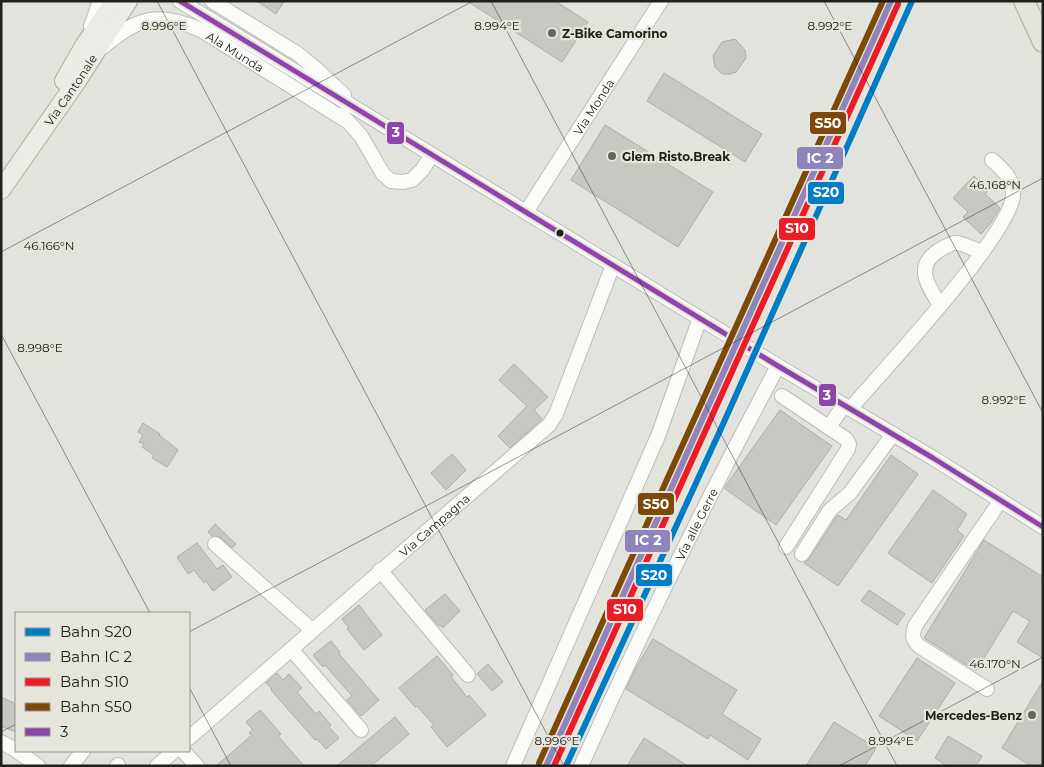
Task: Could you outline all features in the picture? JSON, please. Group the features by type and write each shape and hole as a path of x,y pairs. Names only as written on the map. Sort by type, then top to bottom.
{"highway":[{"path":"1024,1 1043,42"}],"main road":[{"name":"Via Cantonale","path":"1,190 77,82 88,51 124,2"}],"street":[{"path":"88,51 100,1"},
{"name":"Ala Munda","path":"180,1 1043,527"},
{"name":"Ala Munda","path":"212,1 298,54 361,111"},
{"name":"Via Monda","path":"526,212 661,1"},
{"name":"Ala Munda","path":"88,51 132,25 148,20 165,18 187,23 347,121"},
{"name":"Ala Munda","path":"310,81 347,121 367,146 383,174 391,181 403,182 412,180 422,170 432,155"},
{"path":"829,427 968,272 1004,221 1014,196 1009,176 992,160"},
{"path":"940,304 927,286 924,275 926,266 934,254 946,246 956,243 982,252"},
{"name":"Via Campagna","path":"190,737 553,420 613,265"},
{"path":"513,766 654,445 700,318"},
{"name":"Via alle Gerre","path":"581,766 620,678 713,489 778,366"},
{"path":"782,396 849,441 848,449 786,547"},
{"path":"802,554 830,510 850,493 893,434"},
{"path":"987,690 920,646 915,642 912,635 915,626 1001,500"},
{"path":"215,544 312,630"},
{"path":"380,570 468,675"},
{"path":"290,649 362,730"},
{"path":"1,742 15,750"},
{"path":"19,752 36,759"},
{"path":"71,766 82,752"},
{"path":"158,766 173,752"},
{"path":"184,752 197,766"}],"building":[{"path":"257,1 284,1 276,14"},
{"path":"467,1 555,1 588,22 562,62"},
{"path":"735,39 745,50 746,58 736,72 722,74 715,67 713,56 722,42"},
{"path":"664,73 762,134 745,162 647,101"},
{"path":"605,125 713,192 678,247 571,180"},
{"path":"974,176 989,190 985,194 1000,208 981,234 963,217 968,212 953,198"},
{"path":"514,364 548,397 534,410 542,419 510,448 498,436 527,406 499,380"},
{"path":"780,410 832,446 776,525 724,488"},
{"path":"143,423 160,434 178,450 167,467 152,458 154,455 142,447 144,444 139,442 143,435 138,432"},
{"path":"452,454 466,470 446,490 431,473"},
{"path":"891,455 918,474 838,586 804,563 809,559 837,516 846,520"},
{"path":"933,490 967,514 957,530 964,536 932,583 888,553"},
{"path":"215,524 236,544 232,548 220,537 212,536 208,532"},
{"path":"984,540 1043,577 1043,658 1017,642 1030,621 1013,611 976,671 924,638"},
{"path":"197,543 217,569 223,565 232,577 213,591 206,581 204,583 194,570 188,574 177,557"},
{"path":"869,590 905,614 897,625 861,601"},
{"path":"445,594 460,611 443,628 425,610"},
{"path":"359,605 382,635 364,650 347,629 349,628 342,619"},
{"path":"653,639 737,690 722,714 761,739 748,760 710,735 708,739 626,689"},
{"path":"331,641 340,652 339,654 379,700 361,716 347,700 352,696 325,665 323,667 313,655"},
{"path":"437,656 453,675 451,677 467,697 469,695 486,715 447,747 431,727 434,725 399,688"},
{"path":"917,658 955,683 917,741 879,716"},
{"path":"488,664 503,682 492,691 477,674"},
{"path":"277,673 283,680 289,674 302,688 297,692 316,714 319,711 331,725 329,727 339,738 326,749 317,739 315,740 266,683"},
{"name":"Mercedes-Benz","path":"1043,681 1043,766 1031,766 1002,748"},
{"path":"1,697 15,704 15,732 1,726"},
{"path":"260,710 281,734 278,736 304,766 216,766 252,735 249,733 253,730 246,722"},
{"path":"395,717 409,734 388,752 371,766 337,766"},
{"path":"834,722 876,748 865,766 806,766"},
{"path":"948,736 982,756 976,766 947,766 935,758"},
{"path":"644,738 688,766 627,766"}],"rail line":[{"name":"S50","path":"539,763 883,1"},
{"name":"S20","path":"566,766 724,422 912,1"},
{"name":"S10","path":"554,766 898,4"}],"transit line":[{"name":"3","path":"180,1 778,366 933,458 1043,527"},
{"path":"546,766 891,1"}],"place":[{"name":"Z-Bike Camorino","path":"552,33"},
{"name":"Glem Risto.Break","path":"612,156"},
{"name":"Mercedes-Benz","path":"1032,715"}]}
